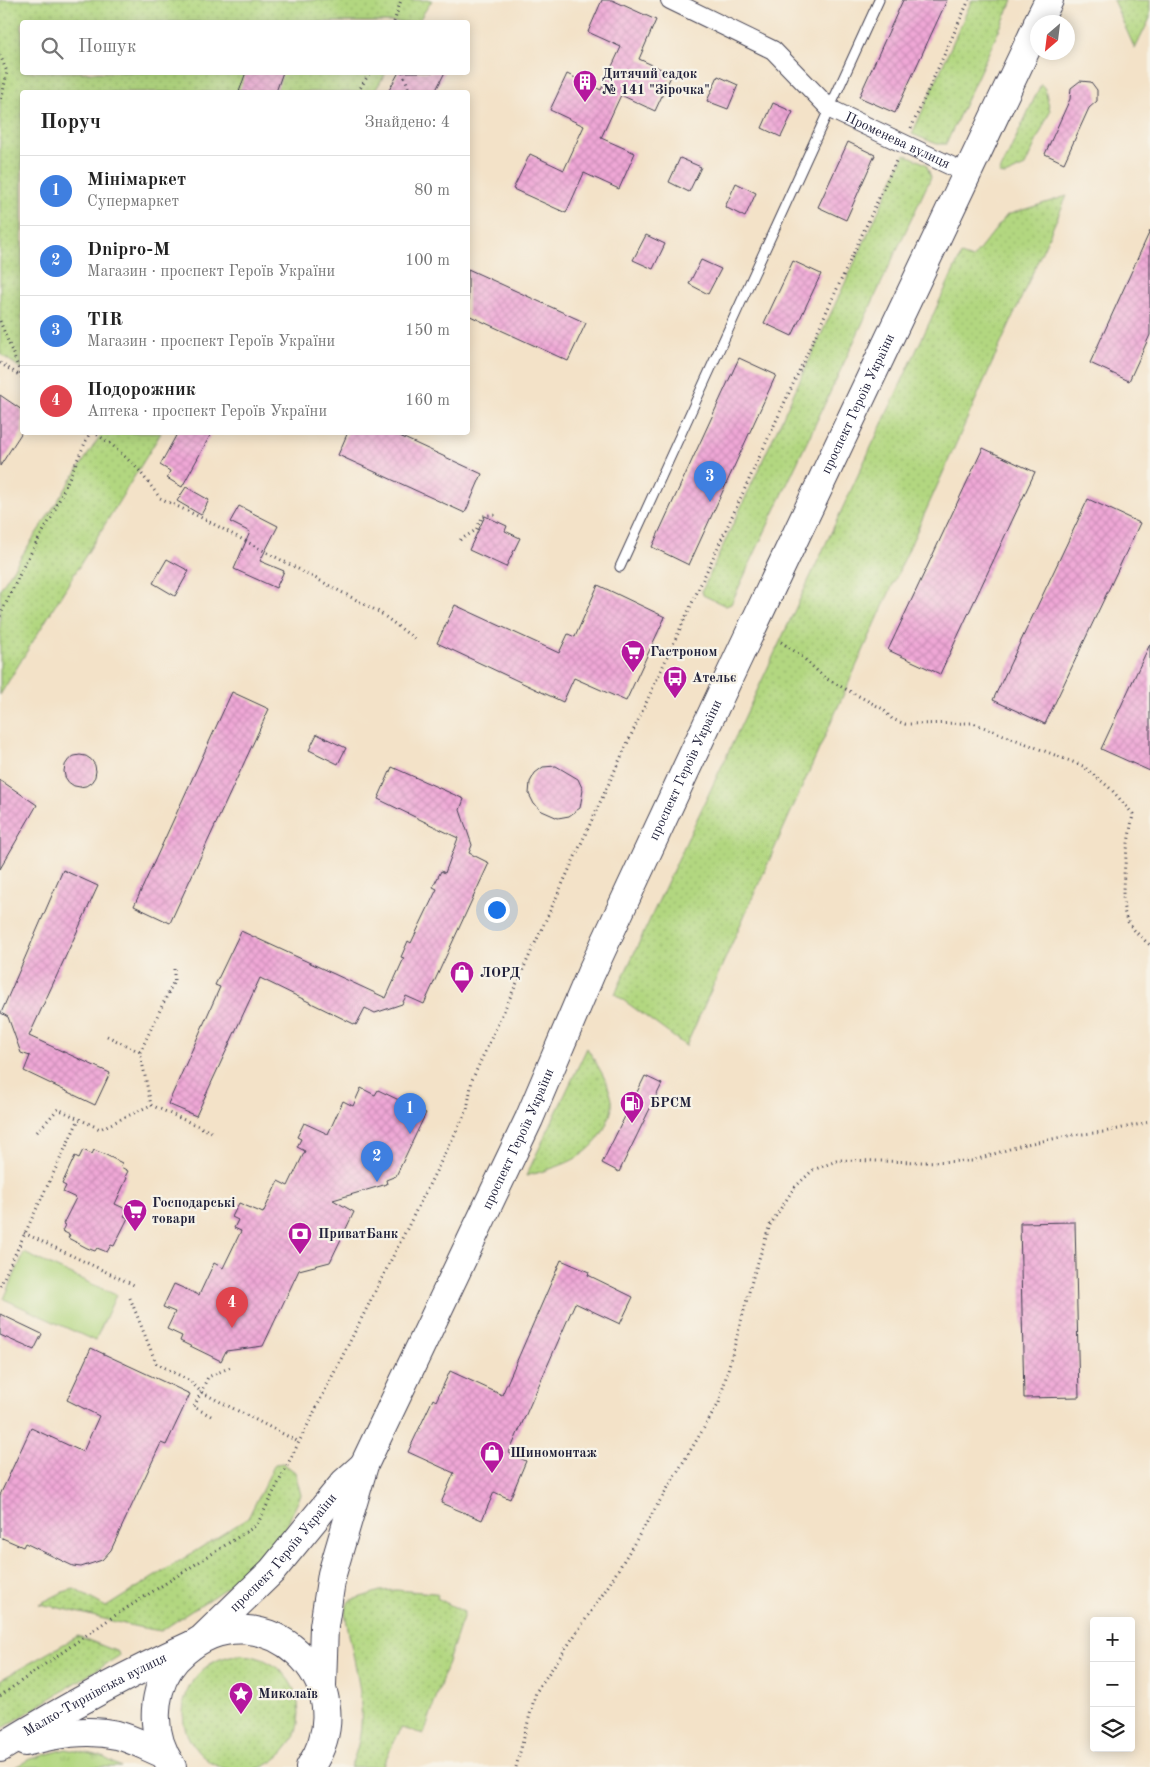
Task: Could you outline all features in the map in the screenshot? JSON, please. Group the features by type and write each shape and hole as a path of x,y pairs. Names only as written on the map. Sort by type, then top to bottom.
{"main road":[{"name":"проспект Героїв України","path":"1042,15 1049,0"},
{"name":"проспект Героїв України","path":"322,1685 324,1626 332,1574 364,1465 529,1119 591,973 1030,40"},
{"name":"проспект Героїв України","path":"169,1763 155,1720 160,1686 168,1670 272,1571 344,1483 364,1465"},
{"path":"197,1642 221,1632 242,1630 262,1632 275,1637 298,1652 312,1667 322,1685 327,1721 324,1739 310,1767"},
{"name":"Малко-Тирнівська вулиця","path":"0,1749 58,1713 142,1668 197,1642"},
{"name":"Малко-Тирнівська вулиця","path":"0,1749 49,1735 68,1732 94,1732 118,1735 169,1763"}],"street":[{"path":"670,0 773,50 830,109"},
{"name":"Променева вулиця","path":"830,109 966,173"}],"lane":[{"path":"620,567 718,348 879,0"}],"path":[{"path":"395,20 401,0"},
{"path":"0,1696 108,1620 257,1525 467,1110 472,1080 969,0"},
{"path":"0,55 7,72 0,107"},
{"path":"359,90 368,75"},
{"path":"404,75 409,90"},
{"path":"0,321 20,372"},
{"path":"0,363 20,376"},
{"path":"0,616 25,563 51,518 91,435"},
{"path":"97,435 110,443 138,469 160,498 379,612 416,640"},
{"path":"460,540 476,530 483,516 497,514"},
{"path":"781,642 800,655 825,678 883,709 892,719 905,724 973,723 1083,766 1111,789 1133,814 1124,868 1124,899 1128,921 1150,944"},
{"path":"151,1105 140,1052 174,981 174,969"},
{"path":"107,1036 140,1052"},
{"path":"37,1132 58,1109 100,1129 151,1105 211,1132"},
{"path":"0,1286 79,1119"},
{"path":"516,1767 536,1692 609,1585 719,1403 753,1277 770,1225 794,1188 813,1170 839,1160 921,1162 972,1160 1022,1145 1073,1135 1104,1132 1150,1122"},
{"path":"24,1233 136,1286"},
{"path":"130,1298 156,1363 190,1381 201,1392 299,1442"},
{"path":"211,1416 194,1407 208,1377 231,1367"}],"green space":[{"path":"0,0 432,0 419,20 20,20 20,75 385,75 375,90 20,90 20,368 0,354"},
{"path":"972,0 1013,0 946,144 937,144 912,134"},
{"path":"1113,0 1150,0 1150,18 1135,49"},
{"path":"1041,84 1045,89 1050,111 1025,166 1005,175 999,174"},
{"path":"905,154 926,164 931,177 731,604 726,606 703,595 702,591"},
{"path":"1067,196 686,1046 615,994 961,255 972,259 1007,215"},
{"path":"101,435 160,435 0,695 0,589"},
{"path":"587,1048 605,1079 612,1100 611,1112 606,1125 600,1137 583,1154 562,1165 526,1176"},
{"path":"24,1253 116,1295 95,1341 4,1299"},
{"path":"283,1463 295,1472 301,1495 282,1535 235,1582 161,1631 39,1604 63,1592 74,1589 106,1607 248,1518 275,1464"},
{"path":"396,1590 435,1593 438,1595 437,1598 464,1612 464,1614 424,1734 401,1728 382,1767 350,1767 357,1748 361,1728 361,1709 360,1689 345,1611 349,1601 380,1591"},
{"path":"78,1636 118,1652 119,1656 0,1730 0,1680"},
{"path":"230,1656 252,1656 273,1665 289,1681 298,1702 298,1724 289,1745 273,1761 258,1768 224,1768 209,1761 193,1745 184,1724 184,1702 193,1681 209,1665"},
{"path":"66,1749 101,1756 121,1767 15,1767 30,1759"}],"building":[{"name":"Дитячий садок № 141 \"Зірочка\"","path":"602,0 612,0 656,20 639,59 672,74 655,111 621,95 601,138 635,153 619,189 584,173 566,213 513,189 530,154 564,170 584,126 550,110 567,74 601,90 621,47 588,32"},
{"path":"903,0 947,0 895,113 859,97"},
{"path":"245,75 282,75 277,90 240,90"},
{"path":"397,75 444,75 436,90 389,90"},
{"path":"718,76 738,85 728,109 707,101"},
{"path":"1080,81 1091,82 1097,90 1097,101 1089,108 1064,163 1045,154 1070,99 1071,88"},
{"path":"773,103 793,112 781,137 762,128"},
{"path":"848,142 875,155 846,220 818,207"},
{"path":"680,158 701,167 689,192 669,182"},
{"path":"736,183 756,193 745,217 725,207"},
{"path":"1150,231 1150,335 1129,381 1090,363"},
{"path":"646,235 665,244 653,269 633,260"},
{"path":"701,260 721,269 708,294 689,284"},
{"path":"793,261 821,274 792,336 764,323"},
{"path":"470,270 586,323 568,361 470,316"},
{"path":"739,358 776,375 689,565 652,547"},
{"path":"0,395 20,409 20,435 0,466"},
{"path":"176,435 210,435 182,487 167,478 170,471 160,465"},
{"path":"347,435 398,435 482,474 465,513 338,455"},
{"path":"983,448 1035,472 940,674 888,650"},
{"path":"186,487 209,500 201,515 177,501"},
{"path":"1088,499 1140,523 1045,724 993,700"},
{"path":"239,506 278,526 260,561 284,571 276,588 234,569 250,532 230,522"},
{"path":"485,516 507,526 505,531 520,538 506,567 469,550"},
{"path":"167,559 189,571 175,596 153,583"},
{"path":"598,585 665,617 626,701 574,678 563,702 437,643 455,605 559,653 568,634 575,637"},
{"path":"1150,644 1150,771 1101,749"},
{"path":"232,692 269,709 170,923 134,906"},
{"path":"317,734 346,748 338,764 309,750"},
{"path":"80,755 86,756 91,760 95,765 95,777 91,782 86,786 80,787 74,786 69,782 65,777 64,771 65,765 69,760 74,756"},
{"path":"556,766 578,779 583,790 580,808 569,816 558,818 542,811 534,804 529,794 530,782 535,773 543,767"},
{"path":"392,767 464,799 460,810 472,845 469,853 489,863 424,1004 406,996 402,1004 375,1013 365,1008 356,1025 260,978 196,1116 168,1104 220,987 215,985 241,931 386,998 404,958 401,957 408,941 411,943 437,889 433,887 441,871 445,873 458,838 378,799"},
{"path":"0,780 37,805 0,869"},
{"path":"63,870 98,886 29,1036 110,1073 95,1105 24,1071 30,1056 21,1053 8,1017 1,1013"},
{"name":"БРСМ","path":"645,1076 662,1084 619,1172 602,1163"},
{"path":"361,1088 375,1095 378,1090 426,1113 396,1176 386,1180 387,1184 333,1200 354,1212 330,1262 299,1270 263,1346 226,1351 221,1361 180,1341 182,1336 167,1329 175,1312 163,1307 174,1284 199,1295 214,1263 223,1268 241,1231 234,1228 238,1220 232,1217 239,1203 263,1213 278,1181 288,1186 305,1151 297,1147 301,1139 297,1137 304,1123 328,1134 343,1101 353,1106"},
{"path":"83,1150 92,1154 94,1150 104,1154 122,1163 121,1167 128,1171 125,1177 127,1178 115,1204 128,1210 124,1216 128,1218 114,1246 111,1245 107,1252 97,1248 95,1251 87,1248 68,1238 70,1235 62,1231 65,1225 63,1224 76,1198 63,1192 66,1186 62,1184 75,1156 79,1158"},
{"path":"1075,1222 1079,1397 1024,1398 1020,1223"},
{"path":"561,1260 589,1272 588,1275 633,1297 620,1324 575,1303 509,1453 526,1461 510,1499 494,1492 482,1520 441,1503 454,1473 408,1452 433,1399 436,1401 450,1371 502,1395"},
{"path":"0,1314 42,1334 34,1350 0,1335"},
{"path":"91,1348 190,1394 166,1445 161,1443 111,1550 102,1560 81,1567 73,1566 25,1543 23,1547 0,1537 0,1495 31,1428 83,1452 99,1416 67,1400"}],"place":[{"name":"Дитячий садок № 141 \"Зірочка\"","path":"585,103"},
{"name":"TIR","path":"710,502"},
{"name":"Гастроном","path":"633,673"},
{"name":"Ательє","path":"675,699"},
{"name":"ЛОРД","path":"462,994"},
{"name":"БРСМ","path":"632,1124"},
{"name":"Мінімаркет","path":"410,1134"},
{"name":"Dnipro-M","path":"377,1182"},
{"name":"Господарські товари","path":"135,1232"},
{"name":"ПриватБанк","path":"300,1255"},
{"name":"Подорожник","path":"232,1328"},
{"name":"Шиномонтаж","path":"492,1474"},
{"name":"Миколаїв","path":"241,1715"}]}
